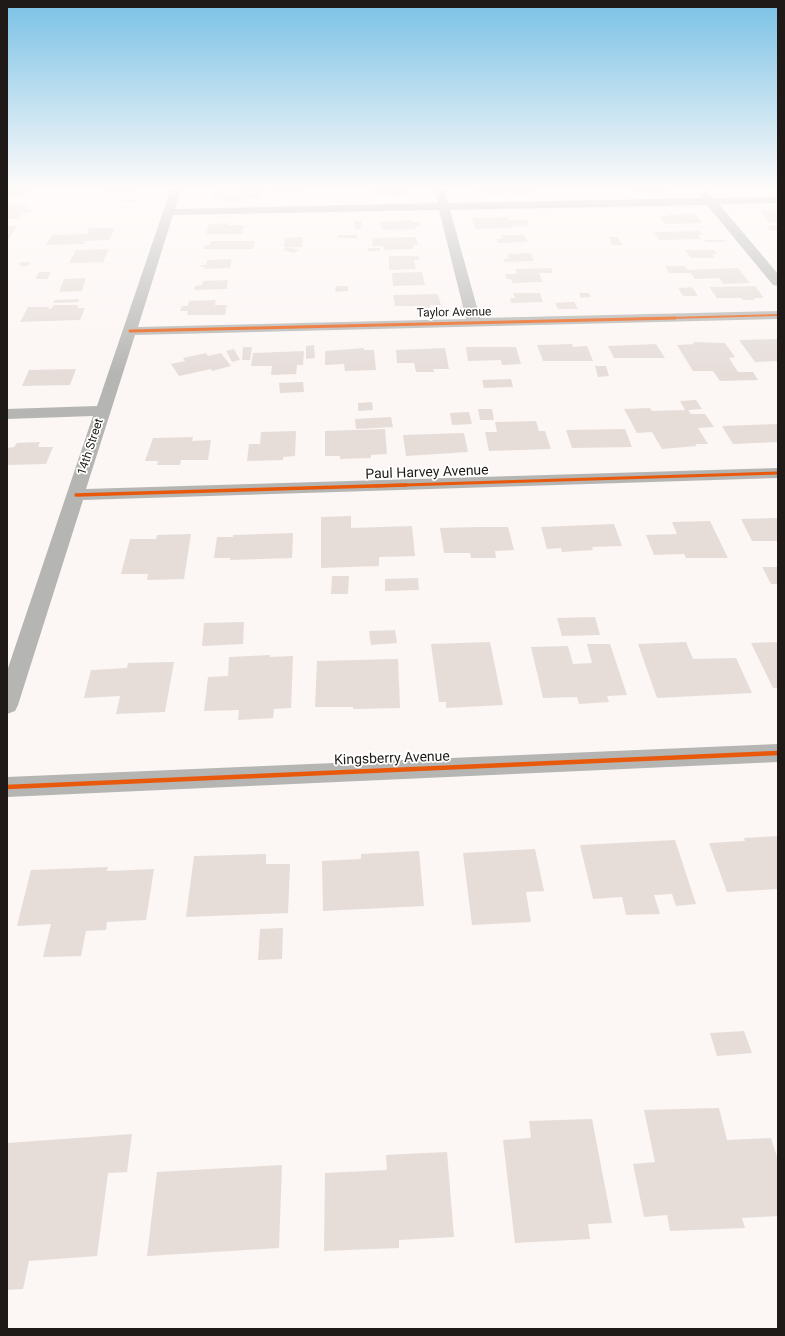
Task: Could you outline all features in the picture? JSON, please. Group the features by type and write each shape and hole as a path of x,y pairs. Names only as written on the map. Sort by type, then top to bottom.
{"street":[{"name":"14th Street","path":"7,705 156,250"},
{"path":"455,250 474,322"},
{"path":"751,250 778,282"},
{"name":"Taylor Avenue","path":"130,330 778,315"},
{"path":"7,414 103,411"},
{"name":"Paul Harvey Avenue","path":"76,495 778,473"},
{"name":"Kingsberry Avenue","path":"7,786 778,753"}],"building":[{"path":"76,250 108,250 103,262 69,263"},
{"path":"283,250 298,250 294,253"},
{"path":"685,250 714,250 717,254 712,254 715,258 691,258"},
{"path":"531,253 534,261 505,262 503,259 509,258 508,254"},
{"path":"389,256 419,256 419,260 414,260 416,269 389,270"},
{"path":"232,259 230,268 205,269 205,267 201,267 201,265 206,265 207,260"},
{"path":"21,262 31,262 28,266 19,266"},
{"path":"665,266 685,266 690,273 669,273"},
{"path":"551,268 553,273 539,273 543,282 512,283 511,279 507,279 505,274 517,274 515,269"},
{"path":"738,268 750,283 723,284 719,278 695,279 688,270"},
{"path":"39,272 51,272 47,279 35,279"},
{"path":"422,272 425,285 393,286 392,273"},
{"path":"86,278 82,291 59,292 64,279"},
{"path":"228,280 227,289 194,290 195,286 202,285 203,281"},
{"path":"336,286 348,286 348,291 335,292"},
{"path":"755,286 764,298 743,300 741,298 717,298 709,287"},
{"path":"692,287 698,296 683,296 678,288"},
{"path":"513,293 540,293 543,302 511,303 510,298 515,298"},
{"path":"579,293 589,293 591,297 581,298"},
{"path":"438,294 441,305 430,305 431,308 418,308 418,306 395,306 393,295"},
{"path":"79,299 78,302 53,303 55,300"},
{"path":"216,300 215,305 227,305 225,315 187,315 188,311 180,311 182,306 188,306 189,301"},
{"path":"574,302 578,309 558,309 555,303"},
{"path":"54,305 79,305 77,308 85,308 80,320 20,322 28,307 49,307 48,309 52,308"},
{"path":"778,339 778,361 755,362 739,340"},
{"path":"693,342 725,343 735,357 729,358 738,372 753,372 758,380 720,381 713,371 693,371 677,345 694,344"},
{"path":"572,344 573,347 587,346 593,361 543,361 537,345"},
{"path":"656,344 665,358 614,358 608,346"},
{"path":"314,345 315,358 306,359 306,346"},
{"path":"243,347 252,347 250,360 242,360"},
{"path":"466,347 516,347 521,364 502,365 501,360 468,361"},
{"path":"364,348 364,350 374,350 376,370 345,371 344,364 325,365 325,351"},
{"path":"445,348 449,369 433,369 434,372 416,372 414,363 397,363 396,350"},
{"path":"234,349 240,360 232,362 226,351"},
{"path":"304,351 303,365 297,365 296,374 271,375 272,366 251,366 253,353"},
{"path":"206,353 208,356 221,353 231,366 212,371 211,369 179,376 171,364 185,361 183,358"},
{"path":"595,366 606,366 609,376 598,377"},
{"path":"76,369 70,385 22,386 29,370"},
{"path":"511,379 513,387 484,388 482,380"},
{"path":"303,382 304,392 280,393 279,383"},
{"path":"696,400 702,409 688,410 691,414 705,414 714,427 698,428 708,444 695,444 697,446 662,449 652,432 637,433 624,409 650,408 652,411 685,410 680,401"},
{"path":"372,402 373,410 358,411 358,403"},
{"path":"478,409 492,409 494,420 480,420"},
{"path":"469,412 472,424 452,425 450,413"},
{"path":"391,417 393,427 356,429 355,419"},
{"path":"536,421 539,431 545,431 551,449 489,451 485,432 497,432 495,422"},
{"path":"778,424 778,442 733,444 722,426"},
{"path":"385,429 387,454 371,455 371,458 340,459 340,456 325,456 325,431"},
{"path":"625,429 632,447 572,448 566,430"},
{"path":"296,431 295,456 283,457 283,460 247,461 249,444 260,444 261,432"},
{"path":"464,433 468,452 406,456 403,435"},
{"path":"193,437 192,441 211,440 208,460 181,460 180,465 157,465 158,461 145,461 153,438"},
{"path":"40,442 38,447 53,447 46,464 7,465 7,448 14,447 17,443"},
{"path":"351,516 351,528 412,526 415,556 379,557 379,566 321,568 321,517"},
{"path":"778,518 778,541 752,541 741,519"},
{"path":"710,521 728,558 686,558 684,554 654,555 646,535 677,534 672,522"},
{"path":"614,524 622,546 592,547 593,550 562,552 561,548 547,549 541,527"},
{"path":"508,527 514,550 495,551 496,558 471,558 470,553 444,553 440,528"},
{"path":"293,533 292,558 230,560 230,558 214,558 217,537"},
{"path":"191,534 184,579 147,580 148,574 121,574 130,539 156,539 157,535"},
{"path":"762,567 778,567 778,584 771,584"},
{"path":"332,576 349,576 348,594 331,594"},
{"path":"418,578 419,590 385,591 385,579"},
{"path":"595,617 600,635 562,636 557,618"},
{"path":"244,622 243,644 202,646 204,623"},
{"path":"395,630 397,643 371,645 369,631"},
{"path":"490,642 503,705 446,708 446,702 439,702 431,644"},
{"path":"686,642 693,659 736,658 752,693 657,698 638,644"},
{"path":"778,642 778,688 773,688 751,643"},
{"path":"587,644 610,644 627,695 607,696 609,702 579,704 577,697 543,698 531,647 568,646 573,664 592,663"},
{"path":"270,655 270,657 293,656 291,708 274,709 273,718 238,720 239,710 204,711 208,677 228,676 229,657"},
{"path":"398,659 400,708 353,709 353,707 315,707 317,661"},
{"path":"174,662 165,712 116,714 120,696 84,698 91,670 127,668 128,663"},
{"path":"778,836 778,889 727,892 709,843 745,841 744,838"},
{"path":"675,840 696,904 676,906 672,894 654,895 660,914 626,915 622,897 593,899 580,845"},
{"path":"535,849 544,891 526,892 531,922 472,925 463,853"},
{"path":"419,851 424,906 323,911 322,861 361,859 361,854"},
{"path":"266,854 266,864 290,864 288,913 186,917 194,856"},
{"path":"108,867 107,871 154,869 146,920 107,922 106,930 86,931 81,956 43,957 51,924 17,926 31,870"},
{"path":"283,928 282,959 258,960 260,929"},
{"path":"744,1031 752,1053 717,1056 710,1033"},
{"path":"719,1108 727,1140 771,1138 778,1160 778,1216 742,1218 745,1228 670,1231 667,1215 644,1217 633,1164 655,1162 644,1110"},
{"path":"592,1119 612,1223 588,1224 590,1239 515,1243 503,1140 531,1138 529,1121"},
{"path":"132,1134 127,1172 108,1173 97,1256 29,1261 23,1289 7,1290 7,1143"},
{"path":"447,1152 454,1237 399,1240 399,1248 324,1251 325,1173 387,1170 386,1155"},
{"path":"282,1165 279,1248 147,1256 157,1172"}],"cycle path":[{"path":"130,331 778,315"},
{"path":"76,495 778,473"},
{"path":"7,787 778,753"}]}
